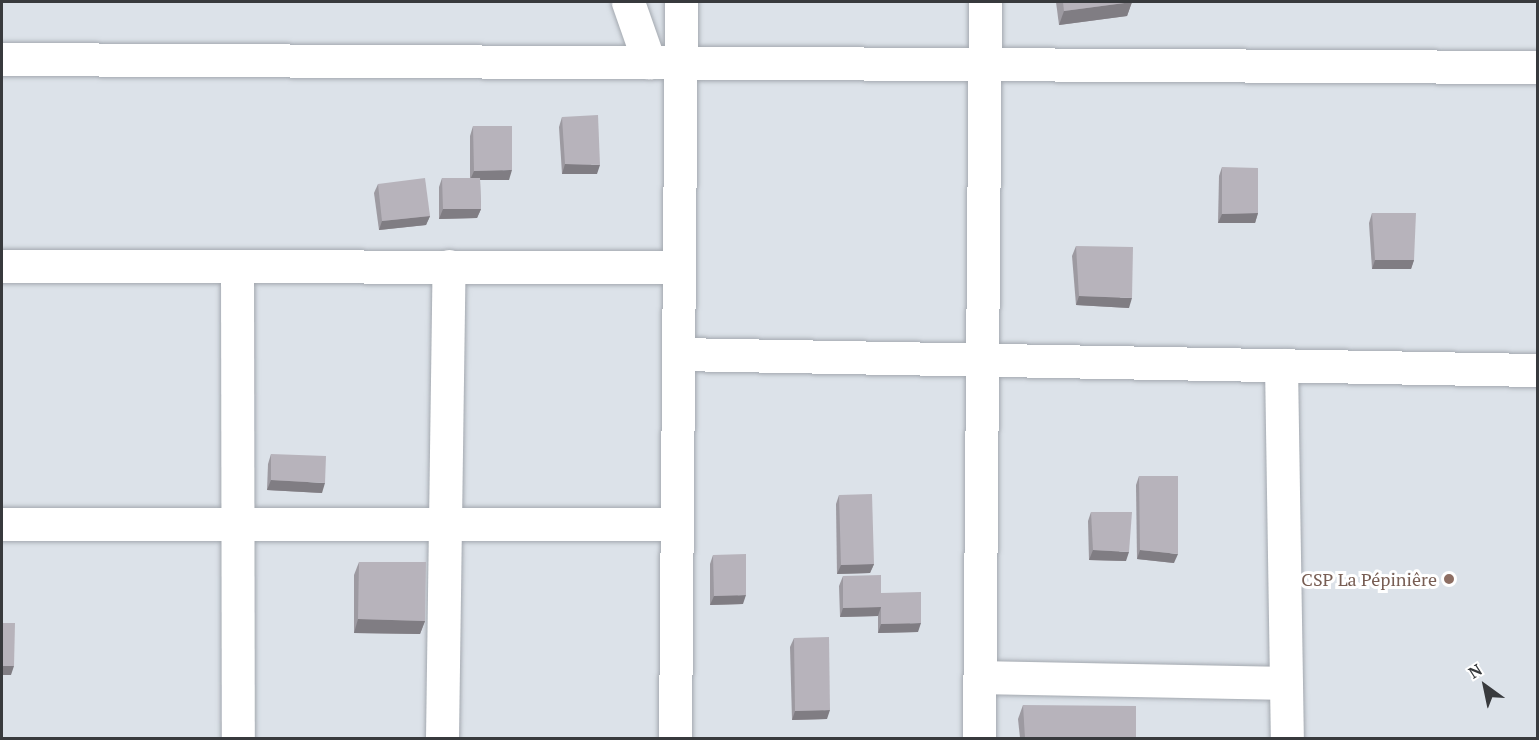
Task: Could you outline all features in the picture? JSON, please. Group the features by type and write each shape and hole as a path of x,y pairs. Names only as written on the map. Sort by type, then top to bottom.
{"street":[{"path":"628,2 649,62"},
{"path":"675,738 681,2"},
{"path":"979,738 985,2"},
{"path":"2,58 1538,67"},
{"path":"2,266 679,267"},
{"path":"237,266 238,738"},
{"path":"442,738 447,524 449,266"},
{"path":"678,354 1538,370"},
{"path":"1281,365 1287,738"},
{"path":"2,524 677,524"},
{"path":"980,677 1286,683"}],"building":[{"path":"1063,2 1132,2 1064,11"},
{"path":"598,115 600,165 565,164 562,117"},
{"path":"473,126 512,126 512,170 474,171"},
{"path":"1222,167 1258,168 1258,213 1222,214"},
{"path":"425,178 430,216 382,221 378,184"},
{"path":"442,178 480,178 481,209 443,209"},
{"path":"1372,213 1416,213 1414,260 1375,260"},
{"path":"1076,246 1133,247 1132,298 1079,296"},
{"path":"271,454 326,456 325,483 271,480"},
{"path":"1139,476 1178,476 1178,554 1140,550"},
{"path":"872,494 874,564 841,565 839,495"},
{"path":"1091,512 1132,512 1129,552 1093,550"},
{"path":"746,554 746,595 714,596 713,555"},
{"path":"359,562 426,562 425,621 358,619"},
{"path":"881,575 881,593 921,592 921,623 881,624 881,607 843,608 843,576"},
{"path":"2,623 15,623 14,666 2,666"},
{"path":"829,637 830,710 795,711 794,638"},
{"path":"1023,705 1136,706 1136,738 1025,738"}],"place":[{"name":"CSP La Pépiniêre","path":"1449,579"}]}
